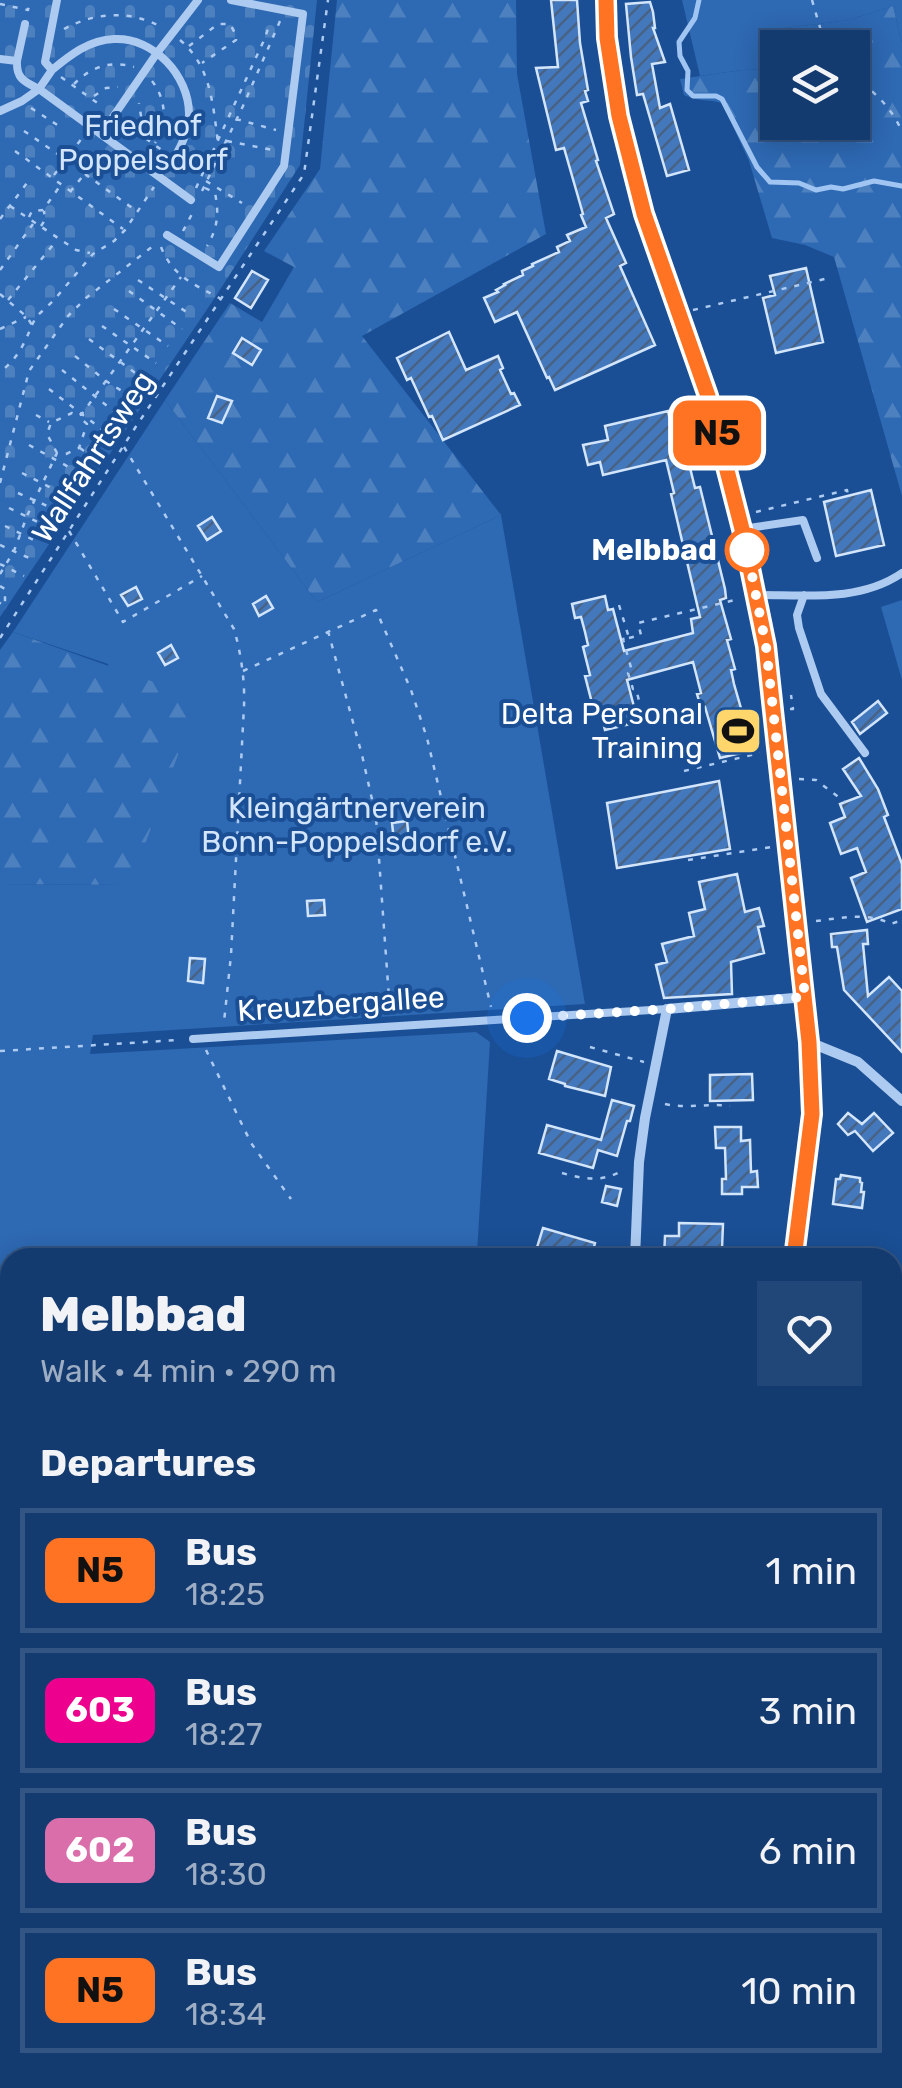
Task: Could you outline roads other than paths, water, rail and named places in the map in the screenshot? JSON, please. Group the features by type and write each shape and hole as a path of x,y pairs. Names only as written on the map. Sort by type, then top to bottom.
{"street":[{"path":"606,0 607,38 619,116 644,214 708,396 740,523 750,596 766,646 809,1042 812,1114 795,1248"},
{"name":"Kreuzbergallee","path":"668,1009 805,997"},
{"path":"635,1248 639,1162 668,1009"},
{"path":"809,1042 858,1062 902,1101"}],"lane":[{"path":"52,70 45,62 57,0"},
{"path":"113,117 198,0"},
{"path":"163,238 177,241 219,266 284,166 303,14 233,0"},
{"path":"25,24 17,61 21,80 195,201"},
{"path":"0,111 39,89 52,70 81,48 116,38 143,45 157,52 184,86 187,129 174,158"},
{"path":"0,59 17,61"},
{"path":"0,101 22,101"},
{"path":"740,523 803,520 816,558"},
{"path":"750,596 842,595 867,590 902,573"},
{"path":"804,595 797,615 798,628 821,694 865,753"},
{"name":"Kreuzbergallee","path":"193,1039 668,1009"}],"waterway":[{"path":"699,0 695,18 679,42 680,56 688,71 687,90 693,96 722,99 757,167 770,182 799,183 816,190 843,189 874,181 902,186"}],"place":[{"name":"Melbbad","path":"747,550"},
{"name":"Delta Personal Training","path":"738,731"}],"park label":[{"name":"Friedhof Poppelsdorf","path":"143,143"},
{"name":"Kleingärtnerverein Bonn-Poppelsdorf e.V.","path":"357,825"}]}
